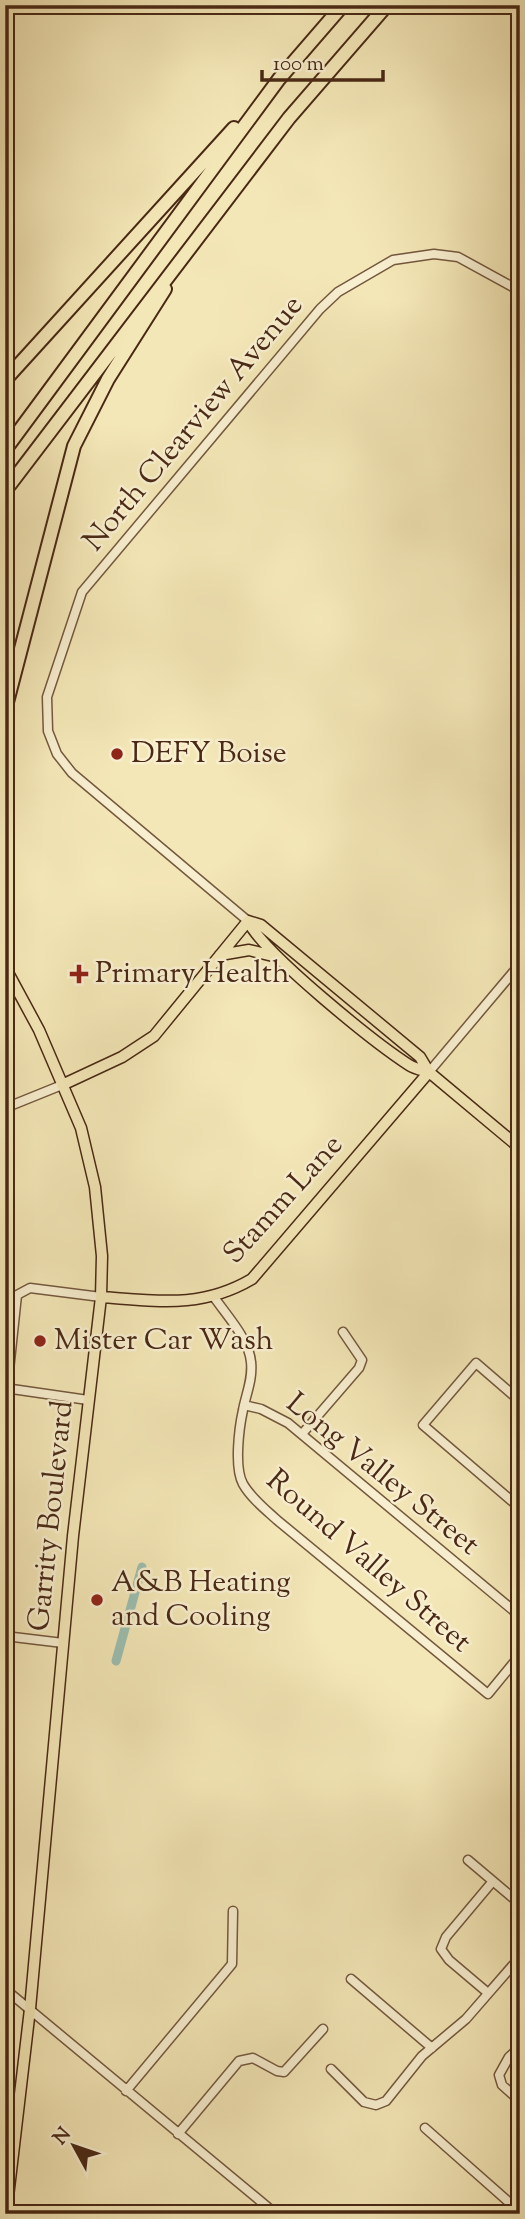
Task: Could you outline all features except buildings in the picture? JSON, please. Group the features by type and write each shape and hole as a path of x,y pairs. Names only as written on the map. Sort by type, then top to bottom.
{"highway":[{"path":"5,380 343,5"},
{"path":"5,491 289,118 387,5"},
{"path":"5,450 279,79"},
{"path":"5,710 74,446 108,379 189,248"}],"main road":[{"path":"62,1085 122,1057 154,1036 248,921"},
{"path":"248,921 254,934 278,957 411,1067 429,1072"},
{"path":"248,921 261,925 283,943 420,1058 429,1072 520,1148"},
{"path":"220,955 249,950 278,957"},
{"name":"Garrity Boulevard","path":"5,967 39,1030 81,1128 100,1222 101,1297 63,1643 30,2010 6,2214"},
{"name":"Stamm Lane","path":"101,1297 194,1302 214,1297 252,1279 429,1072"}],"street":[{"name":"North Clearview Avenue","path":"248,921 72,773 57,754 48,731 47,697 82,592 320,309 338,292 393,260 434,254 458,257 520,291"},
{"name":"Stamm Lane","path":"429,1072 520,964"},
{"path":"5,1108 62,1085"},
{"name":"Stamm Lane","path":"6,1388 17,1295 21,1290 30,1288 101,1297"},
{"name":"Round Valley Street","path":"214,1297 247,1346 251,1359 252,1375 244,1405 239,1465 241,1481 248,1491 276,1520 488,1694 518,1661"},
{"path":"302,1434 359,1368 362,1360 342,1332"},
{"path":"520,1401 476,1363 423,1425 520,1508"},
{"path":"6,1388 88,1399"},
{"name":"Long Valley Street","path":"244,1405 270,1413 302,1434 520,1616"},
{"path":"5,1636 63,1643"},
{"path":"468,1860 520,1903"},
{"path":"488,1993 441,1949 446,1937 493,1881"},
{"path":"126,2091 232,1964 233,1911"},
{"path":"331,2069 364,2102 376,2105 386,2101 432,2048 449,2036 520,1957"},
{"path":"351,1979 432,2048"},
{"path":"5,1989 276,2214"},
{"path":"178,2134 239,2061 253,2058 277,2071 285,2072 323,2029"},
{"path":"520,2047 509,2057 499,2075 502,2085 520,2101"},
{"path":"425,2128 520,2212"}],"waterway":[{"path":"116,1661 142,1567"}],"place":[{"name":"DEFY Boise","path":"117,754"},
{"name":"Primary Health","path":"79,974"},
{"name":"Mister Car Wash","path":"40,1341"},
{"name":"A&B Heating and Cooling","path":"97,1600"}]}
